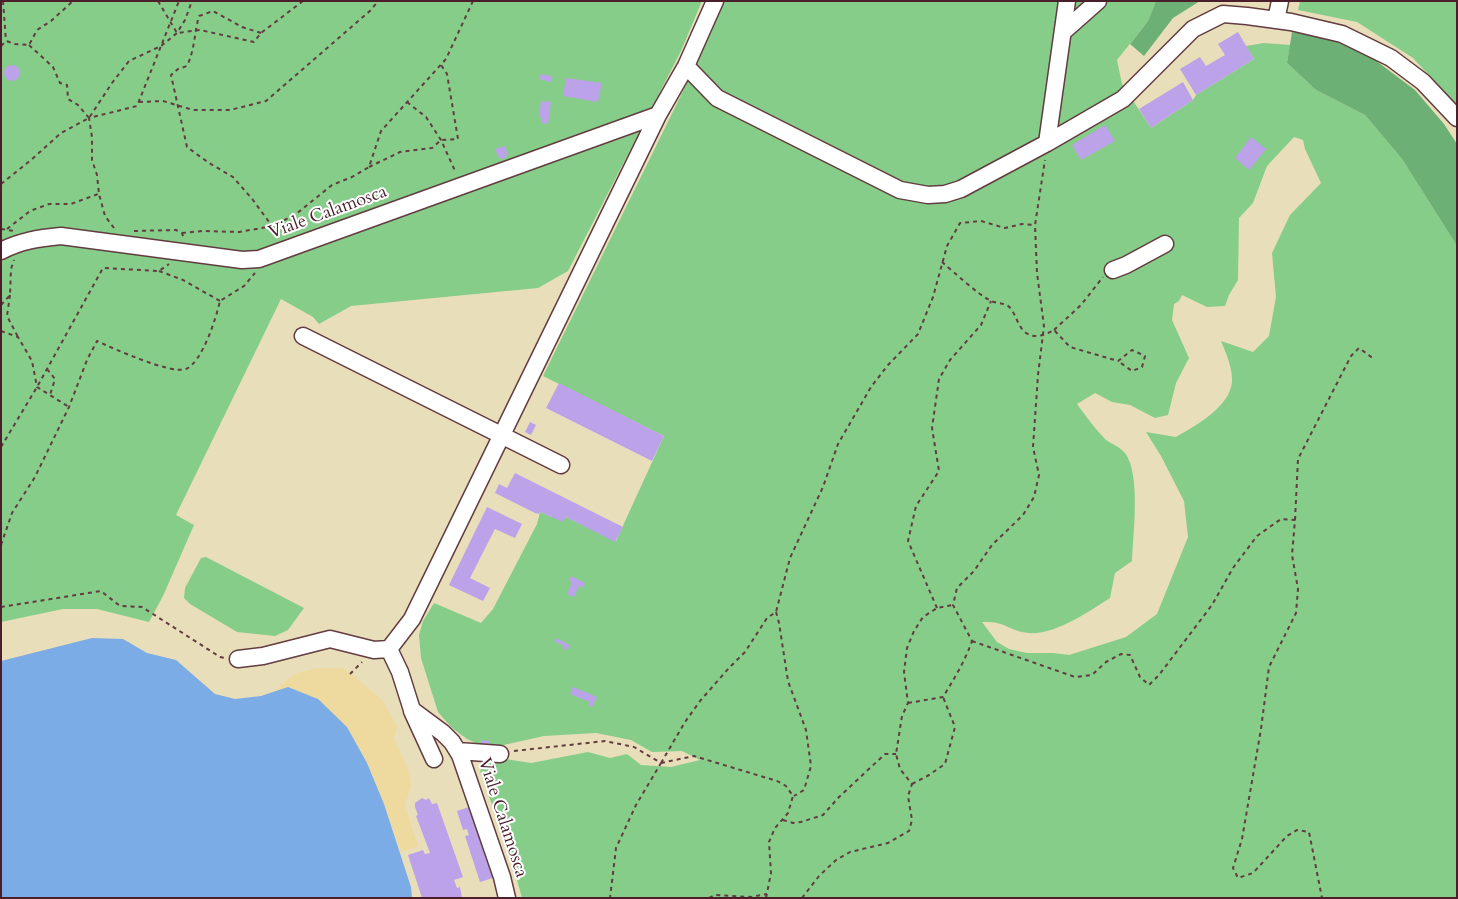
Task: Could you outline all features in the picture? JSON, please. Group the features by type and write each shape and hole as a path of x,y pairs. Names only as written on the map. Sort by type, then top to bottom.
{"street":[{"path":"238,659 264,656 330,639 374,650 389,649 412,619 658,115 686,66 715,1"},
{"path":"1047,143 1067,1"},
{"path":"1063,32 1098,1"},
{"path":"1276,20 1280,1"},
{"path":"686,66 717,98 891,186 914,194 928,195 945,194 962,189 1123,99 1193,29 1223,14 1247,8 1276,20 1342,34 1391,58 1423,82 1457,118"},
{"name":"Viale Calamosca","path":"1,251 22,242 60,236 242,260 269,256 658,115"},
{"path":"1113,270 1165,244"},
{"path":"303,336 561,465"},
{"path":"389,649 400,672 412,710 434,759"},
{"name":"Viale Calamosca","path":"412,710 443,733 458,751 502,877 507,898"},
{"name":"Viale Calamosca","path":"458,751 500,754"}],"path":[{"path":"1,46 6,41 3,1"},
{"path":"29,45 38,30 73,1"},
{"path":"158,1 177,32"},
{"path":"1,184 32,160 60,132 89,118 137,106 178,1"},
{"path":"89,118 129,61 161,46 177,32 185,20 192,1"},
{"path":"177,32 200,30 254,42 261,33 303,1"},
{"path":"139,102 163,102 193,110 230,110 266,101 371,10 378,1"},
{"path":"369,167 381,131 446,59 473,1"},
{"path":"261,33 242,26 213,11 199,16 195,30 193,53 186,66 178,69 171,76 187,147 233,176 273,226"},
{"path":"6,41 29,45 53,67 60,83 67,85 68,99 78,105 89,118 92,137 92,160 105,216 113,228 121,229"},
{"path":"129,231 176,230 182,233 203,231 239,232 273,226 296,214 332,185 352,177 400,152 432,148 441,140 458,139 447,74 440,65"},
{"path":"407,102 426,117 441,140 457,175 465,184"},
{"path":"1047,143 1035,226 1037,273 1044,335 1038,376 1033,447 1039,475 1034,496 1022,515 992,545 974,571 957,588 952,605 972,642 1075,677 1092,675 1106,662 1121,654 1130,655 1140,677 1149,685 1159,675 1212,605 1233,568 1257,536 1281,519 1295,520"},
{"path":"7,229 30,211 48,204 71,204 99,194"},
{"path":"709,898 715,895 766,896 771,873 769,842 776,828 788,813 793,796 804,790 811,766 806,730 788,682 776,612 790,558 823,487 838,444 871,387 888,365 918,334 933,297 947,246 960,223 981,222 1005,228 1022,224 1035,226"},
{"path":"160,271 183,252 185,243 182,233"},
{"path":"22,242 11,269 7,316 32,361 37,387 69,407"},
{"path":"1,545 12,513 35,477 69,407 87,360 97,341 172,370 185,369 199,356 220,300 244,286 269,256"},
{"path":"942,262 991,301 1003,303 1011,309 1019,325 1027,334 1033,336 1044,335 1054,330 1081,305 1100,279 1113,270"},
{"path":"1,447 37,387 103,268 160,271 184,280 220,300"},
{"path":"1,305 10,295"},
{"path":"937,608 908,541 916,506 939,471 932,428 939,379 950,360 980,325 991,301"},
{"path":"1054,330 1070,347 1118,362 1132,371 1142,367 1145,356 1132,350 1118,362"},
{"path":"1,331 18,337"},
{"path":"1322,898 1309,832 1297,830 1287,836 1253,873 1238,878 1233,868 1242,839 1269,667 1296,613 1298,589 1292,555 1298,459 1351,356 1359,348 1374,359"},
{"path":"47,368 55,379 50,395"},
{"path":"1,607 101,591 120,606 142,607 220,657 238,659"},
{"path":"912,784 900,769 896,754 902,716 908,703 904,672 908,648 914,631 923,617 937,608 952,605"},
{"path":"610,898 616,848 636,805 685,722 700,701 745,652 767,618 776,612"},
{"path":"908,703 943,697 961,667 972,642"},
{"path":"802,898 819,876 836,860 850,852 888,842 909,830 912,820 908,796 912,784 945,764 955,727 943,697"},
{"path":"500,754 526,749 605,741 634,747 661,763 694,756 777,781 786,786 793,796"},
{"path":"784,820 793,823 801,822 823,815 839,797 885,754 896,754"}],"green space":[{"path":"1,1 702,1 681,51 568,271 538,288 351,306 319,324 313,317 281,299 176,515 194,525 163,596 149,622 97,609 63,609 1,622"},
{"path":"725,1 1156,1 1148,21 1117,60 1122,84 1151,128 1193,100 1196,95 1254,59 1246,46 1264,43 1290,45 1287,63 1316,90 1365,115 1402,159 1457,246 1457,898 522,898 511,858 480,771 489,759 505,759 531,763 588,752 610,758 627,754 641,765 671,767 700,760 682,751 652,752 631,740 596,733 544,736 499,746 478,744 467,739 452,728 438,712 421,658 419,635 423,621 434,603 481,623 493,609 537,524 540,512 552,517 566,517 616,541 664,436 543,376 687,83 694,63","holes":["1294,137 1303,140 1305,149 1321,183 1290,215 1272,253 1276,297 1269,336 1253,352 1221,341 1230,366 1232,382 1225,400 1210,415 1176,437 1146,432 1161,456 1184,501 1188,537 1157,614 1126,637 1069,655 1027,653 1009,649 997,642 982,622 999,623 1022,632 1044,632 1068,623 1110,598 1115,573 1132,561 1135,505 1133,475 1125,453 1106,440 1077,404 1095,393 1112,402 1130,405 1155,418 1168,415 1176,383 1189,358 1172,320 1174,304 1179,301 1182,295 1207,307 1225,306 1238,280 1239,218 1253,203 1267,166"]},
{"path":"1156,1 1200,1 1173,18 1144,56 1130,44 1148,21"},
{"path":"1300,1 1457,1 1457,106 1413,58 1357,22 1298,10"},
{"path":"1292,32 1328,38 1371,57 1415,90 1444,124 1457,144 1457,246 1402,159 1365,115 1316,90 1287,63"},
{"path":"206,557 304,608 288,630 275,636 237,632 190,604 184,598 185,588 201,558"}],"sand":[{"path":"318,668 342,668 355,677 382,700 397,726 394,738 408,769 411,785 405,806 418,846 401,852 367,763 347,727 289,687 276,691 294,675"}],"water":[{"path":"92,638 123,639 147,653 176,660 215,694 235,699 261,696 288,687 318,699 347,727 367,763 384,804 411,887 412,898 1,898 1,661"}],"building":[{"path":"1238,32 1254,59 1196,95 1180,69 1200,57 1206,66 1225,55 1218,44"},
{"path":"12,65 18,67 20,73 18,79 12,81 6,79 4,73 6,67"},
{"path":"541,74 552,76 551,82 539,79"},
{"path":"566,78 602,83 598,102 563,96"},
{"path":"1183,82 1193,100 1151,128 1139,109"},
{"path":"541,101 551,102 548,124 541,123 542,117 539,117"},
{"path":"1105,125 1115,141 1081,160 1072,145"},
{"path":"1251,137 1266,149 1249,170 1235,158"},
{"path":"505,146 507,157 499,158 495,149"},
{"path":"559,383 664,436 652,461 546,408"},
{"path":"530,422 536,425 531,435 525,432"},
{"path":"515,473 623,527 615,542 566,517 563,522 540,512 539,514 535,513 495,493 499,484 507,488"},
{"path":"487,507 522,524 515,538 495,529 470,578 490,588 483,601 449,585"},
{"path":"571,576 585,583 583,588 579,586 574,597 567,594 572,583 569,581"},
{"path":"556,638 570,645 567,650 563,648 564,646 554,641"},
{"path":"573,687 597,697 592,707 588,705 590,702 570,694"},
{"path":"482,740 489,741 489,746 482,746"},
{"path":"422,798 426,800 429,798 432,804 437,803 463,877 454,880 457,888 460,887 462,898 422,898 408,855 423,850 425,854 430,853 416,816 418,815 415,803"},
{"path":"469,807 493,878 480,882 465,836 469,835 467,829 463,830 457,811"}]}
